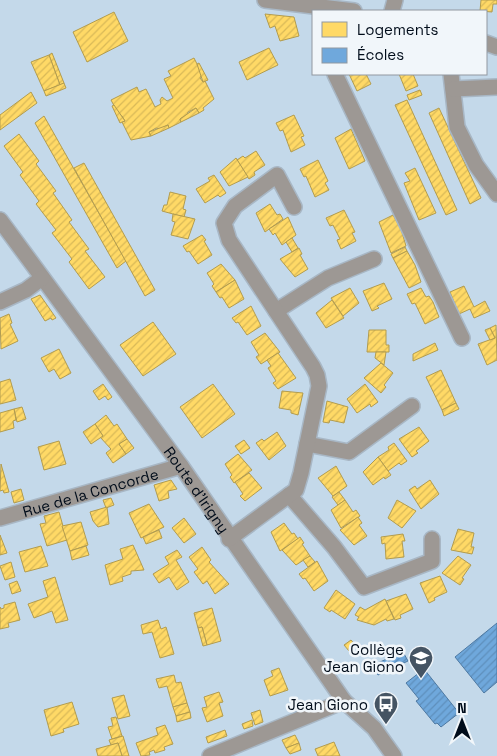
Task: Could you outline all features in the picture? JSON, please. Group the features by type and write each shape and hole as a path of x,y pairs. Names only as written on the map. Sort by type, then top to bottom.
{"street":[{"path":"265,0 314,9 334,10"},
{"path":"335,75 462,338"},
{"path":"451,75 457,127 476,165 497,194"},
{"path":"453,89 497,87"},
{"path":"229,539 296,490 299,484 319,386 317,375 229,240 224,223 235,206 277,175 294,207"},
{"name":"Route d'Irigny","path":"0,220 181,466 229,539 344,701 374,728 394,756"},
{"path":"276,311 328,278 374,259"},
{"path":"0,302 26,290 42,278"},
{"path":"307,444 349,452 412,406"},
{"name":"Rue de la Concorde","path":"0,518 181,466"},
{"path":"289,495 334,547 364,587 432,561 432,539"},
{"path":"210,756 344,701"}],"building: Logements":[{"path":"481,0 497,0 497,4 493,4 492,12 480,10"},
{"path":"114,12 128,41 87,62 73,32"},
{"path":"265,14 294,17 299,36 280,41 275,26 270,28"},
{"path":"269,48 278,65 247,80 239,62"},
{"path":"52,53 64,83 60,85 49,55"},
{"path":"49,55 60,85 44,91 31,62"},
{"path":"194,58 202,74 200,78 203,82 205,81 214,99 203,108 204,110 199,113 196,108 188,112 187,115 180,119 181,122 169,128 168,125 160,129 156,128 149,132 151,136 131,140 122,122 125,121 119,115 111,100 137,87 139,92 146,89 155,107 161,104 160,100 162,97 167,101 173,98 164,79 171,76 168,71"},
{"path":"199,63 208,80 203,82 197,64"},
{"path":"349,75 366,75 371,84 357,91"},
{"path":"399,75 413,75 418,86 406,91"},
{"path":"64,83 66,88 46,96 44,91"},
{"path":"420,90 422,95 409,100 407,95"},
{"path":"31,92 37,103 0,130 0,115"},
{"path":"407,100 457,210 446,215 395,105"},
{"path":"114,105 125,121 120,123 112,106"},
{"path":"196,108 199,113 181,122 180,119"},
{"path":"439,108 481,198 470,204 429,113"},
{"path":"294,115 304,136 301,137 305,145 291,152 283,130 280,131 276,123"},
{"path":"44,116 126,261 117,268 35,123"},
{"path":"168,125 169,128 151,136 149,132"},
{"path":"351,129 365,161 349,169 335,138"},
{"path":"19,134 39,161 36,164 56,191 53,193 72,220 69,222 89,249 85,251 105,277 89,289 69,262 72,259 52,233 56,230 36,204 39,201 20,175 23,172 4,146"},
{"path":"256,151 265,165 254,172 255,175 249,179 237,160 243,156 245,158"},
{"path":"236,158 248,177 229,186 220,172"},
{"path":"318,160 328,181 325,183 329,190 315,197 306,176 304,177 300,169"},
{"path":"84,163 155,290 145,296 74,168"},
{"path":"415,168 436,213 419,220 404,183 410,181 405,173"},
{"path":"214,175 226,193 220,197 218,195 205,203 196,189 210,181 208,178"},
{"path":"170,192 186,196 183,209 186,210 184,217 162,211 164,205 167,205"},
{"path":"270,204 277,215 280,214 283,219 265,232 256,213"},
{"path":"344,210 355,232 352,233 356,241 341,249 337,240 340,239 333,225 330,226 326,218"},
{"path":"173,214 195,219 188,239 171,235 175,222 172,221"},
{"path":"393,215 401,229 406,246 391,253 379,222"},
{"path":"288,217 296,235 282,245 275,233 273,235 269,229"},
{"path":"202,235 212,255 198,264 183,246"},
{"path":"292,238 298,248 292,252 286,242"},
{"path":"405,247 407,251 393,258 391,254"},
{"path":"299,248 302,254 300,255 308,269 295,277 280,259"},
{"path":"407,251 415,265 421,282 409,288 393,258"},
{"path":"221,264 235,280 216,292 212,286 214,284 207,273"},
{"path":"235,280 244,299 229,308 222,297 220,298 216,292"},
{"path":"384,283 392,299 377,306 379,308 372,311 363,291"},
{"path":"464,286 474,307 485,301 490,311 474,318 470,309 459,314 450,292"},
{"path":"350,288 359,303 343,316 331,298"},
{"path":"421,288 426,297 429,296 433,302 439,317 425,324 415,303 412,304 407,294"},
{"path":"40,295 56,318 45,321 31,299"},
{"path":"332,300 344,318 326,328 316,313"},
{"path":"251,306 261,326 247,335 238,322 236,323 232,318"},
{"path":"9,314 12,323 10,324 18,341 1,349 0,318"},
{"path":"153,322 176,354 143,376 120,345"},
{"path":"496,325 497,360 487,365 478,344 495,338 490,328"},
{"path":"490,328 495,338 490,340 485,330"},
{"path":"369,330 386,330 386,345 389,345 389,352 367,352"},
{"path":"265,333 280,352 261,364 256,357 259,355 251,342"},
{"path":"435,343 438,350 413,361 413,354"},
{"path":"59,349 71,373 60,379 54,369 49,372 41,358"},
{"path":"376,352 386,352 384,365 375,358"},
{"path":"278,353 296,378 278,389 273,383 276,381 268,368 271,366 267,360"},
{"path":"381,363 393,373 384,385 386,387 381,393 364,378"},
{"path":"441,370 456,403 442,410 426,377"},
{"path":"10,379 16,400 0,404 0,382"},
{"path":"103,384 112,397 108,400 105,396 99,400 93,391"},
{"path":"213,384 235,414 202,438 180,407"},
{"path":"365,384 378,402 371,407 370,404 357,413 347,399"},
{"path":"282,391 303,393 298,415 291,413 291,410 279,408"},
{"path":"327,401 348,407 344,423 330,420 329,423 323,422"},
{"path":"456,403 459,409 444,416 442,410"},
{"path":"22,407 26,419 17,422 14,409"},
{"path":"14,409 16,420 13,421 14,428 0,432 0,413"},
{"path":"106,415 114,426 117,424 127,439 119,444 126,454 113,463 106,453 111,449 100,437 103,436 95,424"},
{"path":"95,424 103,436 91,444 83,432"},
{"path":"419,427 429,441 416,451 418,453 412,457 399,439"},
{"path":"277,432 286,446 269,460 256,443 262,439 264,441"},
{"path":"127,439 134,448 126,454 119,444"},
{"path":"244,440 250,448 241,454 235,446"},
{"path":"59,441 66,464 44,470 38,447"},
{"path":"394,443 407,461 401,465 399,463 388,471 378,457 389,450 388,447"},
{"path":"238,454 252,470 234,483 230,477 232,475 225,464"},
{"path":"378,457 391,475 385,479 384,477 373,485 363,472"},
{"path":"1,464 9,492 4,493 3,490 0,491"},
{"path":"336,466 347,486 333,496 318,478"},
{"path":"249,473 262,488 245,501 240,496 243,494 235,482"},
{"path":"171,480 177,489 168,491 169,498 159,501 154,485"},
{"path":"430,480 439,494 421,509 409,490 415,486 417,489"},
{"path":"21,489 24,500 14,503 11,492"},
{"path":"339,492 345,500 338,505 332,497"},
{"path":"111,498 114,505 106,508 103,500"},
{"path":"345,500 353,512 356,510 360,516 341,528 331,510"},
{"path":"397,500 416,511 402,528 388,518"},
{"path":"149,504 164,527 141,538 129,513"},
{"path":"107,507 109,524 98,527 93,521 90,512"},
{"path":"59,512 67,540 47,546 40,524 46,523 44,516"},
{"path":"358,517 362,523 359,525 367,536 354,545 340,530"},
{"path":"184,518 196,534 184,543 172,528"},
{"path":"81,522 88,545 70,551 62,526"},
{"path":"284,523 298,539 280,551 271,532"},
{"path":"458,529 474,533 471,547 474,547 472,554 451,550"},
{"path":"159,530 162,538 146,544 143,537"},
{"path":"403,534 405,541 402,541 404,557 386,559 385,543 382,544 381,537"},
{"path":"0,535 7,553 0,555"},
{"path":"300,537 310,556 296,565 282,550"},
{"path":"133,545 144,570 131,571 131,574 122,577 123,581 110,585 105,565 123,559 120,549"},
{"path":"41,546 48,566 25,572 19,552"},
{"path":"86,546 89,555 72,560 70,551"},
{"path":"202,547 211,560 209,562 229,584 215,594 207,581 203,584 194,572 198,569 189,557"},
{"path":"177,550 182,557 176,560 189,582 177,590 169,577 159,583 153,574 169,564 165,557"},
{"path":"310,556 315,562 308,567 303,560"},
{"path":"458,556 471,565 462,578 464,579 460,585 442,573"},
{"path":"317,561 328,581 314,591 305,578 303,579 299,574"},
{"path":"11,562 15,577 5,580 0,566"},
{"path":"440,576 447,592 434,598 435,600 429,603 420,583"},
{"path":"55,577 68,620 56,623 52,611 34,618 28,604 48,597 43,581"},
{"path":"17,581 21,591 12,594 9,584"},
{"path":"336,590 355,604 345,619 324,608"},
{"path":"406,594 413,609 400,615 401,618 395,620 386,601"},
{"path":"385,599 394,619 387,621 386,619 374,625 357,620 359,617 355,615 360,607 365,610"},
{"path":"15,602 20,620 8,623 9,627 0,629 0,607 1,609 4,608 4,605"},
{"path":"212,608 221,641 207,645 202,627 198,628 194,613"},
{"path":"158,620 161,629 166,627 174,654 160,658 152,632 143,634 141,625"},
{"path":"202,627 207,645 203,646 198,628"},
{"path":"351,640 356,646 349,651 344,645"},
{"path":"279,668 288,690 270,696 264,680 273,676 271,671"},
{"path":"174,675 176,683 181,682 187,703 173,707 167,686 159,688 156,679"},
{"path":"219,692 223,702 219,703 223,716 207,722 202,708 207,707 204,697"},
{"path":"124,695 130,716 118,719 112,698"},
{"path":"72,702 79,724 63,729 64,732 51,736 44,710"},
{"path":"187,703 190,712 176,716 173,707"},
{"path":"260,710 263,722 255,725 251,713"},
{"path":"190,712 191,718 177,722 176,716"},
{"path":"116,717 122,736 112,739 108,727 113,726 111,718"},
{"path":"252,720 253,726 244,729 242,724"},
{"path":"165,725 173,744 164,747 165,750 155,753 154,750 149,752 150,755 141,756 136,743 158,735 156,728"},
{"path":"225,730 227,736 208,743 206,737"},
{"path":"295,735 299,743 286,748 282,740"},
{"path":"123,736 129,756 122,756 118,743 111,745 109,740"},
{"path":"334,742 340,756 318,756 315,749"},
{"path":"118,743 122,756 98,756 96,749"},
{"path":"299,743 301,750 290,754 286,748"}],"building: Écoles":[{"path":"497,623 497,682 484,693 455,657"},
{"path":"403,652 408,661 378,675 373,665"},
{"path":"424,669 459,713 441,727 437,723 435,724 416,701 419,699 406,683"}],"place":[{"name":"Collège Jean Giono","path":"421,679"},
{"name":"Jean Giono","path":"386,725"}]}
